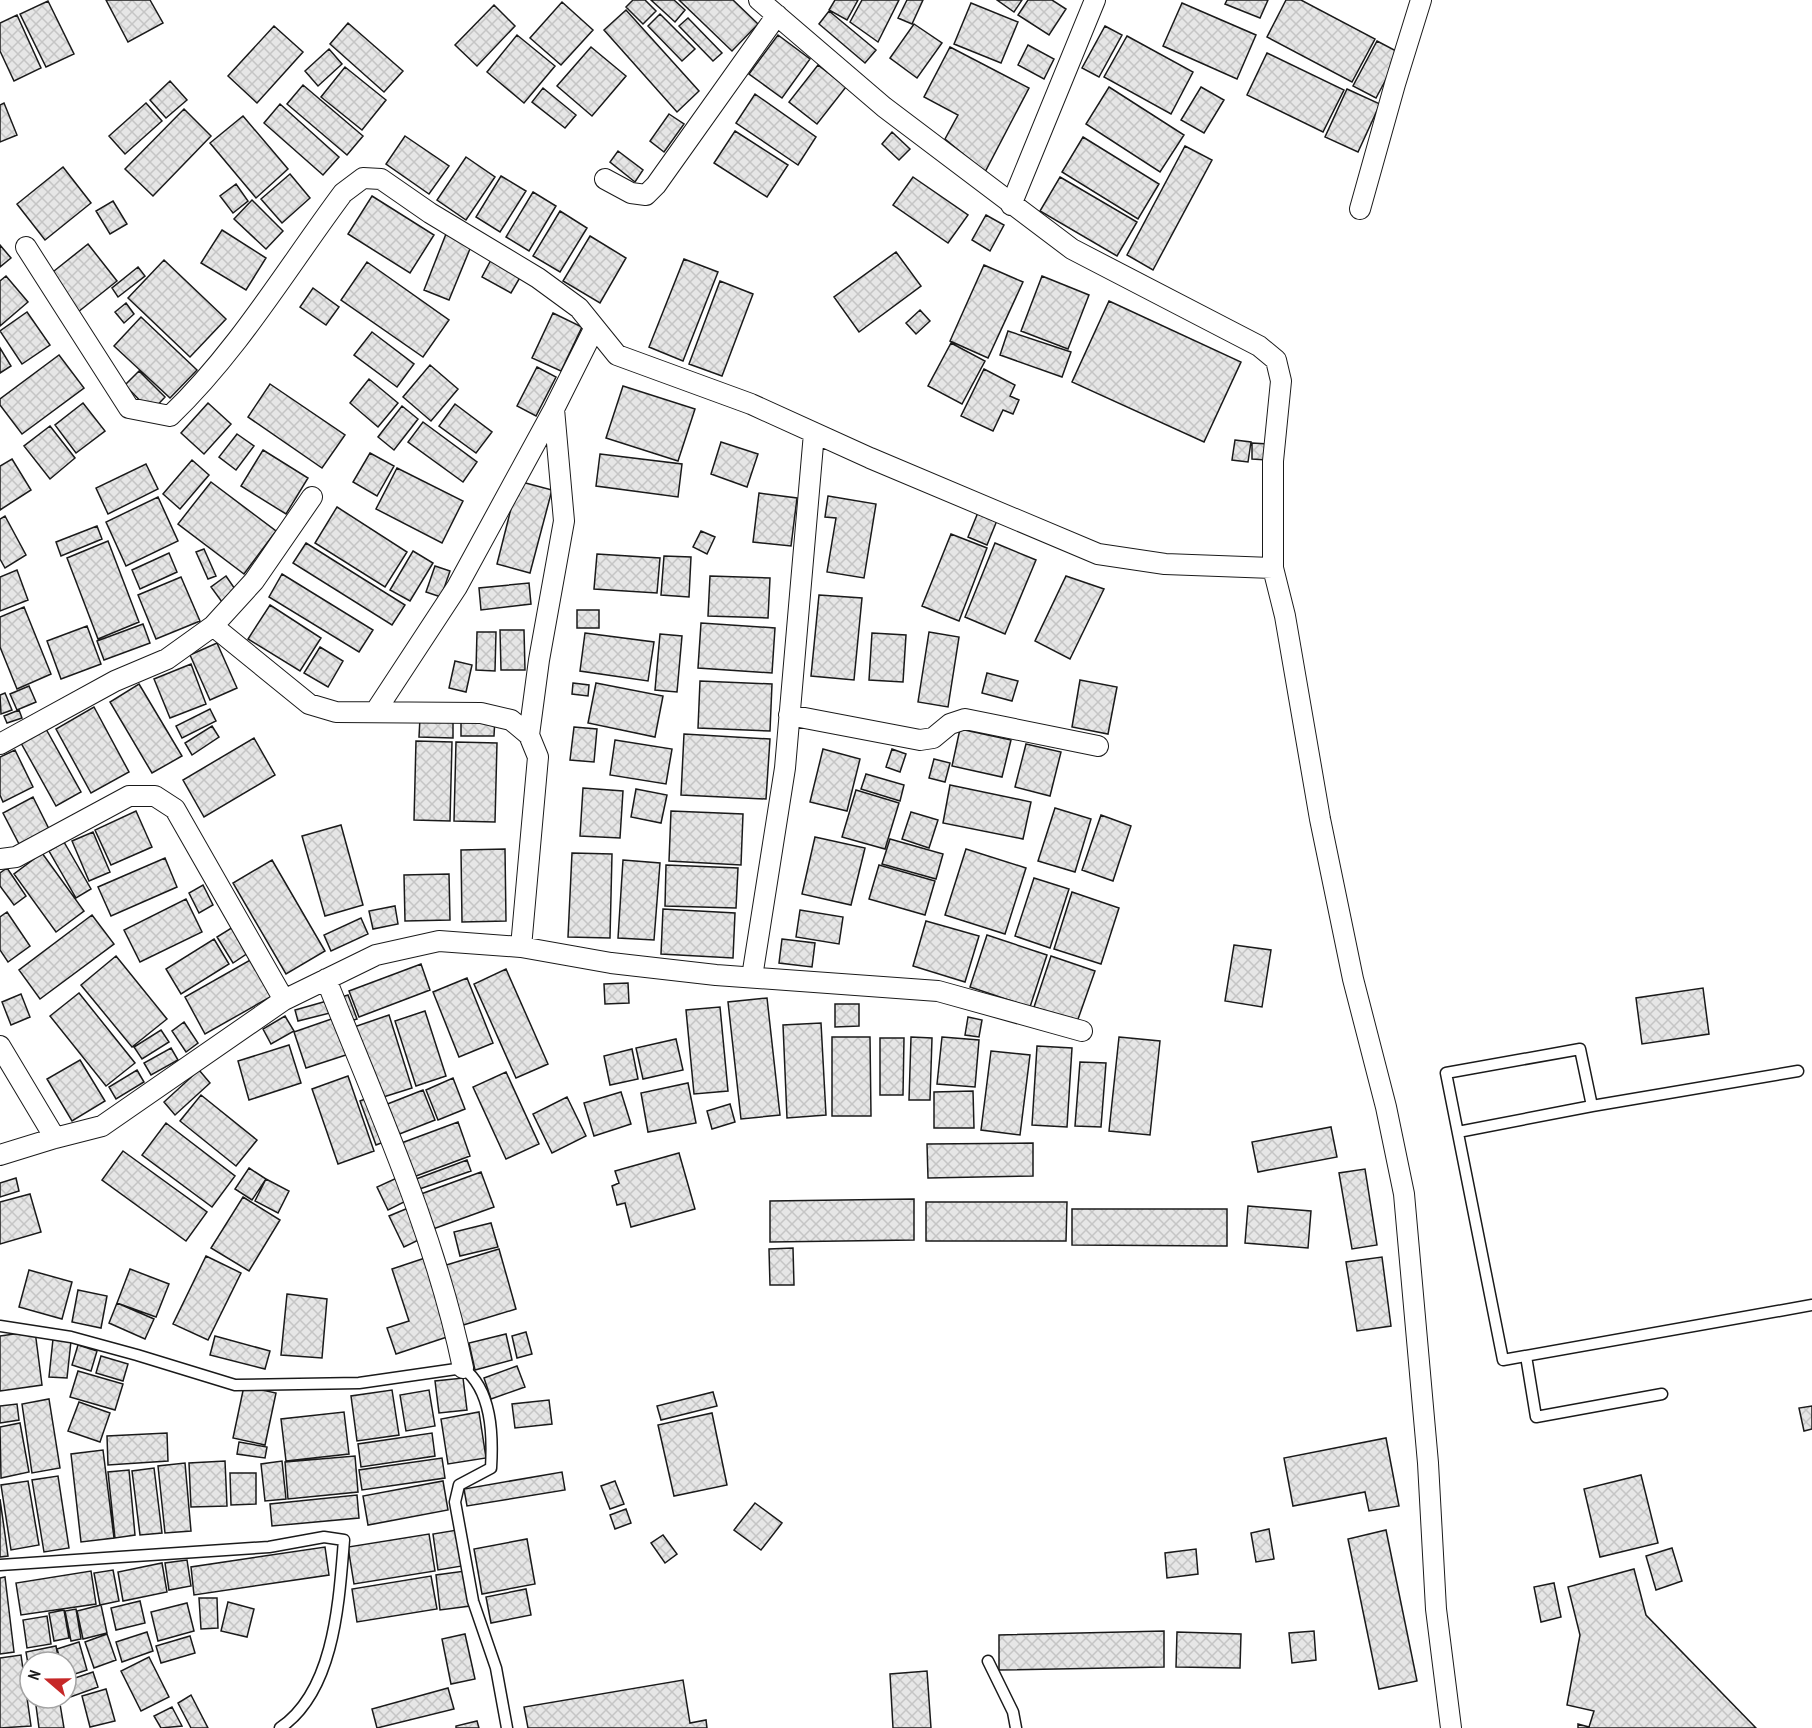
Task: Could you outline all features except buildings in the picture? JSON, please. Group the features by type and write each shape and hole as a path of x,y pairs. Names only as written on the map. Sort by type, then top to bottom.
{"street":[{"path":"759,0 884,107 1072,249 1259,346 1276,360 1281,381 1273,460 1274,568 1285,616 1320,819 1353,979 1386,1107 1404,1194 1428,1463 1436,1609 1451,1728"},
{"path":"1011,205 1095,0"},
{"path":"1360,209 1421,0"},
{"path":"605,179 631,192 646,195 656,185 777,15"},
{"path":"26,247 129,408 155,415 170,416 196,391 235,342 343,193 363,178 381,178 430,213 538,278 579,308 616,355 751,404 1098,554 1165,564 1274,568"},
{"path":"375,712 457,587 554,409 594,329"},
{"path":"529,735 539,660 564,520 554,409"},
{"path":"752,977 785,768 814,433"},
{"path":"0,744 115,681 167,659 213,626 254,581 312,497"},
{"path":"213,626 309,704 336,712 481,713 511,720 529,735 538,757 521,947"},
{"path":"789,715 920,740 933,738 950,724 965,719 1098,746"},
{"path":"0,858 16,857 129,796 155,796 175,809 284,1000"},
{"path":"0,1155 102,1126 284,1000 376,955 439,941 521,947 611,963 752,977 938,991 1082,1031"},
{"path":"326,979 427,1235 454,1325 463,1368"},
{"path":"0,1046 55,1138"}],"lane":[{"path":"1592,1106 1580,1049 1446,1073 1503,1360 1812,1305"},
{"path":"1458,1132 1592,1106 1798,1071"},
{"path":"0,1326 71,1337 235,1385 359,1383 463,1368 481,1392 490,1418 491,1468 459,1485 455,1502 472,1601 496,1668 507,1728"},
{"path":"1526,1356 1536,1417 1662,1394"},
{"path":"0,1565 269,1547 324,1538 344,1540 337,1616 322,1672 304,1705 280,1728"},
{"path":"988,1661 1013,1712 1016,1728"}]}
